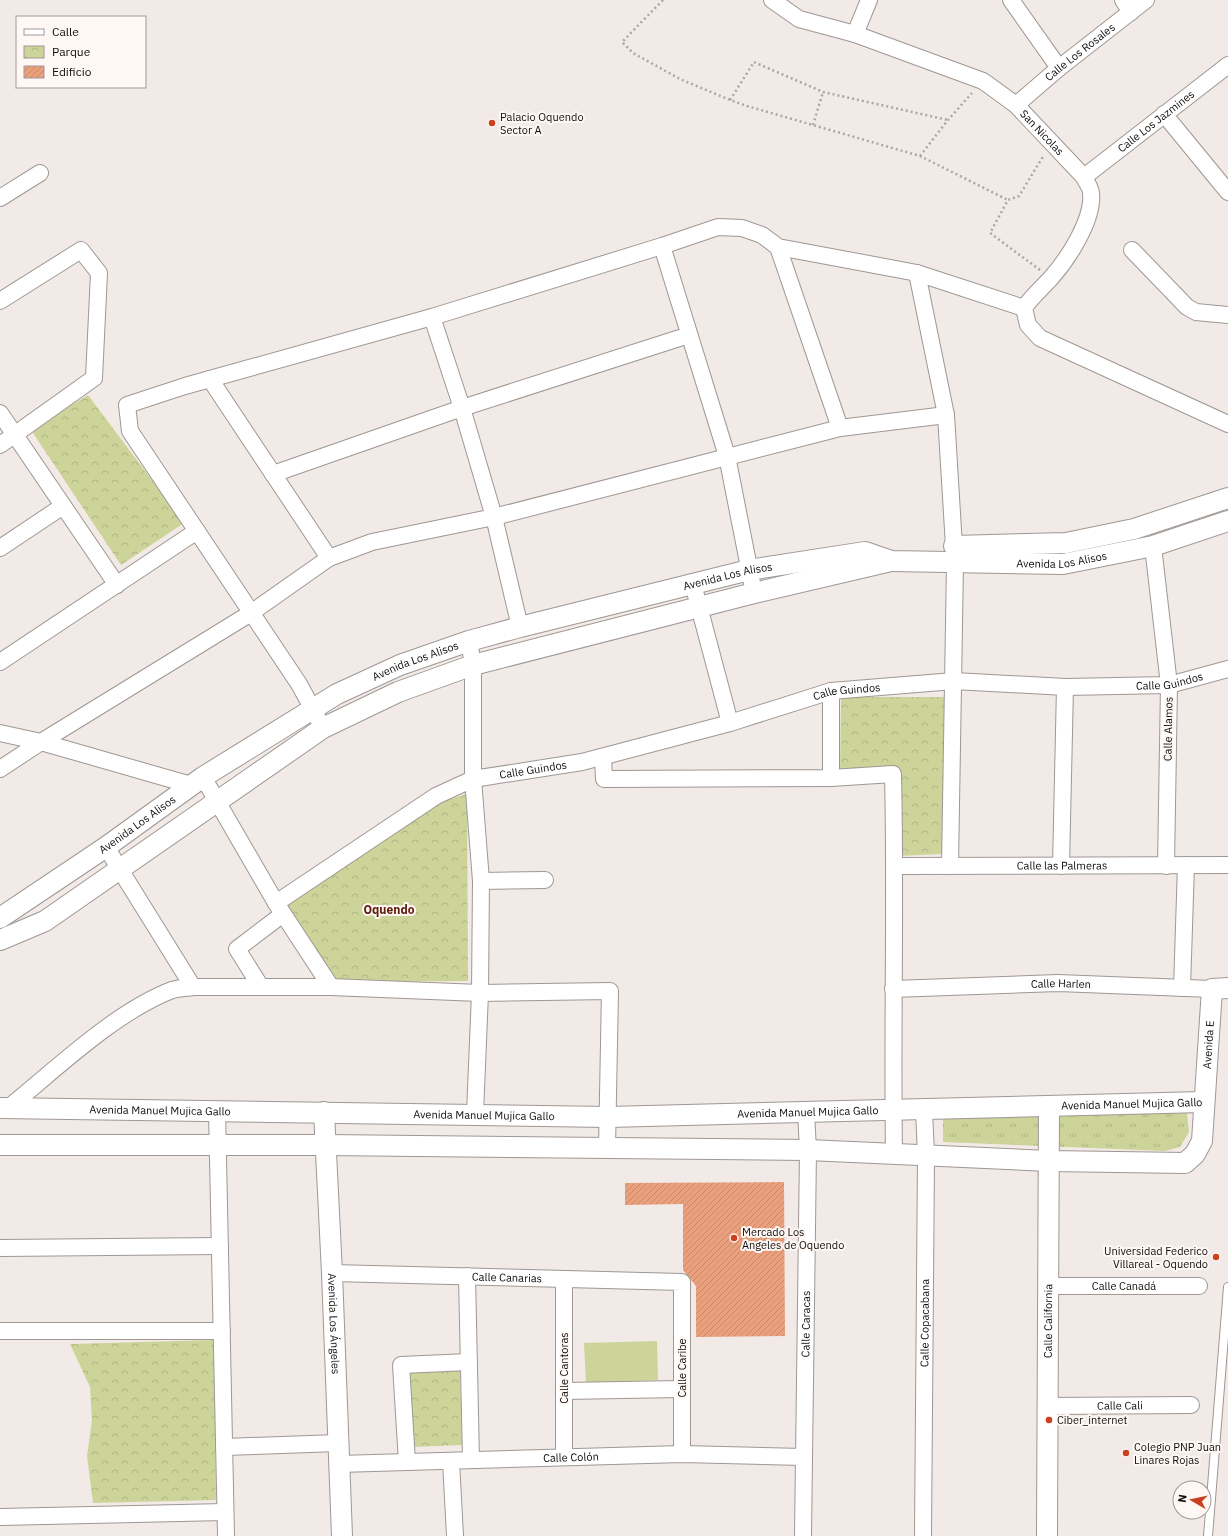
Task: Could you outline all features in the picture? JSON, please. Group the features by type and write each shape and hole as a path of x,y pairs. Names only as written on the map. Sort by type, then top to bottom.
{"street":[{"name":"San Nicolas","path":"772,0 799,19 855,34 983,81 1016,105 1084,177 1091,191 1092,205 1083,227 1066,260 1051,279 1033,296 1024,308"},
{"path":"855,34 869,0"},
{"path":"1011,0 1059,68"},
{"name":"Calle Los Rosales","path":"1016,105 1127,6 1146,0"},
{"name":"Calle Los Jazmines","path":"1084,177 1228,65"},
{"path":"1164,114 1225,183"},
{"path":"0,198 40,173"},
{"path":"323,728 299,684 130,431 127,405 210,379 432,317 662,246 718,227 742,228 762,235 778,247 917,273 1024,308 1028,325 1040,338 1228,424"},
{"path":"662,246 728,456 754,593"},
{"path":"778,247 840,428"},
{"path":"0,302 80,250 99,273 94,378 16,435 0,444"},
{"path":"1132,250 1187,307 1196,312 1228,315"},
{"path":"917,273 946,415 955,554 950,866"},
{"path":"432,317 462,408 494,517 520,627"},
{"path":"273,474 462,408 689,335"},
{"path":"210,379 329,558"},
{"path":"0,413 117,585"},
{"path":"0,769 41,742 251,613 329,558 372,542 494,517 840,428 946,415"},
{"name":"Avenida Los Alisos","path":"0,940 45,921 217,800 323,728 398,692 473,666 754,593 891,561 1066,543 1134,529 1228,498"},
{"path":"0,548 64,506"},
{"name":"Avenida Los Alisos","path":"955,554 1063,564 1153,546 1228,521"},
{"path":"0,662 197,531"},
{"name":"Calle Alamos","path":"1153,546 1169,685 1166,866"},
{"name":"Avenida Los Alisos","path":"0,918 106,846 197,781 312,708 337,694 400,665 469,641 520,627 749,570 865,552 891,561"},
{"path":"693,584 730,724"},
{"path":"469,641 473,666 474,779 481,881 480,993 475,1114"},
{"name":"Calle Guindos","path":"261,987 238,949 280,908 436,796 474,779 582,762 603,757 730,724 831,691 954,680 1065,687 1169,685 1228,669"},
{"path":"1061,866 1065,687"},
{"path":"831,691 831,778"},
{"path":"0,733 197,781 217,800 280,908 331,987"},
{"path":"603,757 604,779 831,778 893,774 895,866 893,988 894,1154"},
{"path":"106,846 193,987"},
{"name":"Calle las Palmeras","path":"895,866 1228,866"},
{"path":"1182,988 1186,866"},
{"path":"481,881 545,880"},
{"name":"Calle Harlen","path":"893,988 1058,983 1220,988"},
{"path":"4,1108 112,1024 156,998 174,990 193,987 331,987 480,993 610,991 607,1148"},
{"name":"Avenida E","path":"1203,1102 1220,988"},
{"name":"Avenida Manuel Mujica Gallo","path":"0,1145 325,1145 808,1150 1049,1161 1185,1163 1195,1154 1202,1141 1203,1102 608,1117 4,1108"},
{"name":"Calle California","path":"1047,1536 1049,1406 1049,1106"},
{"name":"Calle Copacabana","path":"923,1536 926,1156 924,1110"},
{"path":"217,1111 226,1536"},
{"name":"Avenida Los Ángeles","path":"324,1112 342,1536"},
{"name":"Calle Caracas","path":"803,1536 808,1150 806,1113"},
{"path":"0,1248 220,1246"},
{"name":"Calle Canarias","path":"332,1273 682,1282"},
{"path":"467,1276 471,1460"},
{"name":"Calle Cantoras","path":"564,1279 564,1456"},
{"name":"Calle Caribe","path":"682,1282 682,1454"},
{"name":"Calle Canadá","path":"1049,1286 1199,1286"},
{"path":"0,1331 222,1331"},
{"path":"407,1462 401,1365 469,1362"},
{"path":"564,1391 682,1389"},
{"name":"Calle Cali","path":"1049,1406 1191,1405"},
{"path":"224,1447 338,1442"},
{"name":"Calle Colón","path":"339,1464 564,1456 682,1454 803,1457"},
{"path":"451,1461 455,1536"},
{"path":"0,1516 225,1512"}],"lane":[{"path":"1208,1536 1228,1287"}],"path":[{"path":"663,0 622,42 633,53 680,79 730,100 920,156 1008,200"},
{"path":"730,100 754,62 823,92 948,120"},
{"path":"920,156 948,120 983,81"},
{"path":"813,125 823,92"},
{"path":"1051,279 990,233 1008,200 1019,196 1052,144"}],"green space":[{"path":"88,395 184,523 121,565 31,430"},
{"path":"841,697 948,697 942,854 898,856 897,769 840,771"},
{"path":"467,794 468,981 334,982 285,906 437,803"},
{"path":"1187,1113 1189,1132 1180,1147 1165,1151 943,1142 943,1118"},
{"path":"214,1340 216,1500 93,1503 87,1456 92,1420 90,1387 70,1344"},
{"path":"657,1341 658,1380 586,1383 584,1343"},
{"path":"460,1369 462,1445 412,1447 410,1373"}],"building":[{"name":"Mercado Los Angeles de Oquendo","path":"784,1182 785,1336 696,1337 696,1286 683,1270 683,1204 625,1205 625,1183"}],"place":[{"name":"Palacio Oquendo Sector A","path":"492,123"},
{"name":"Mercado Los Angeles de Oquendo","path":"734,1238"},
{"name":"Universidad Federico Villareal - Oquendo","path":"1216,1257"},
{"name":"Ciber_internet","path":"1049,1420"},
{"name":"Colegio PNP Juan Linares Rojas","path":"1126,1453"}],"district":[{"name":"Oquendo","path":"389,909"}]}
